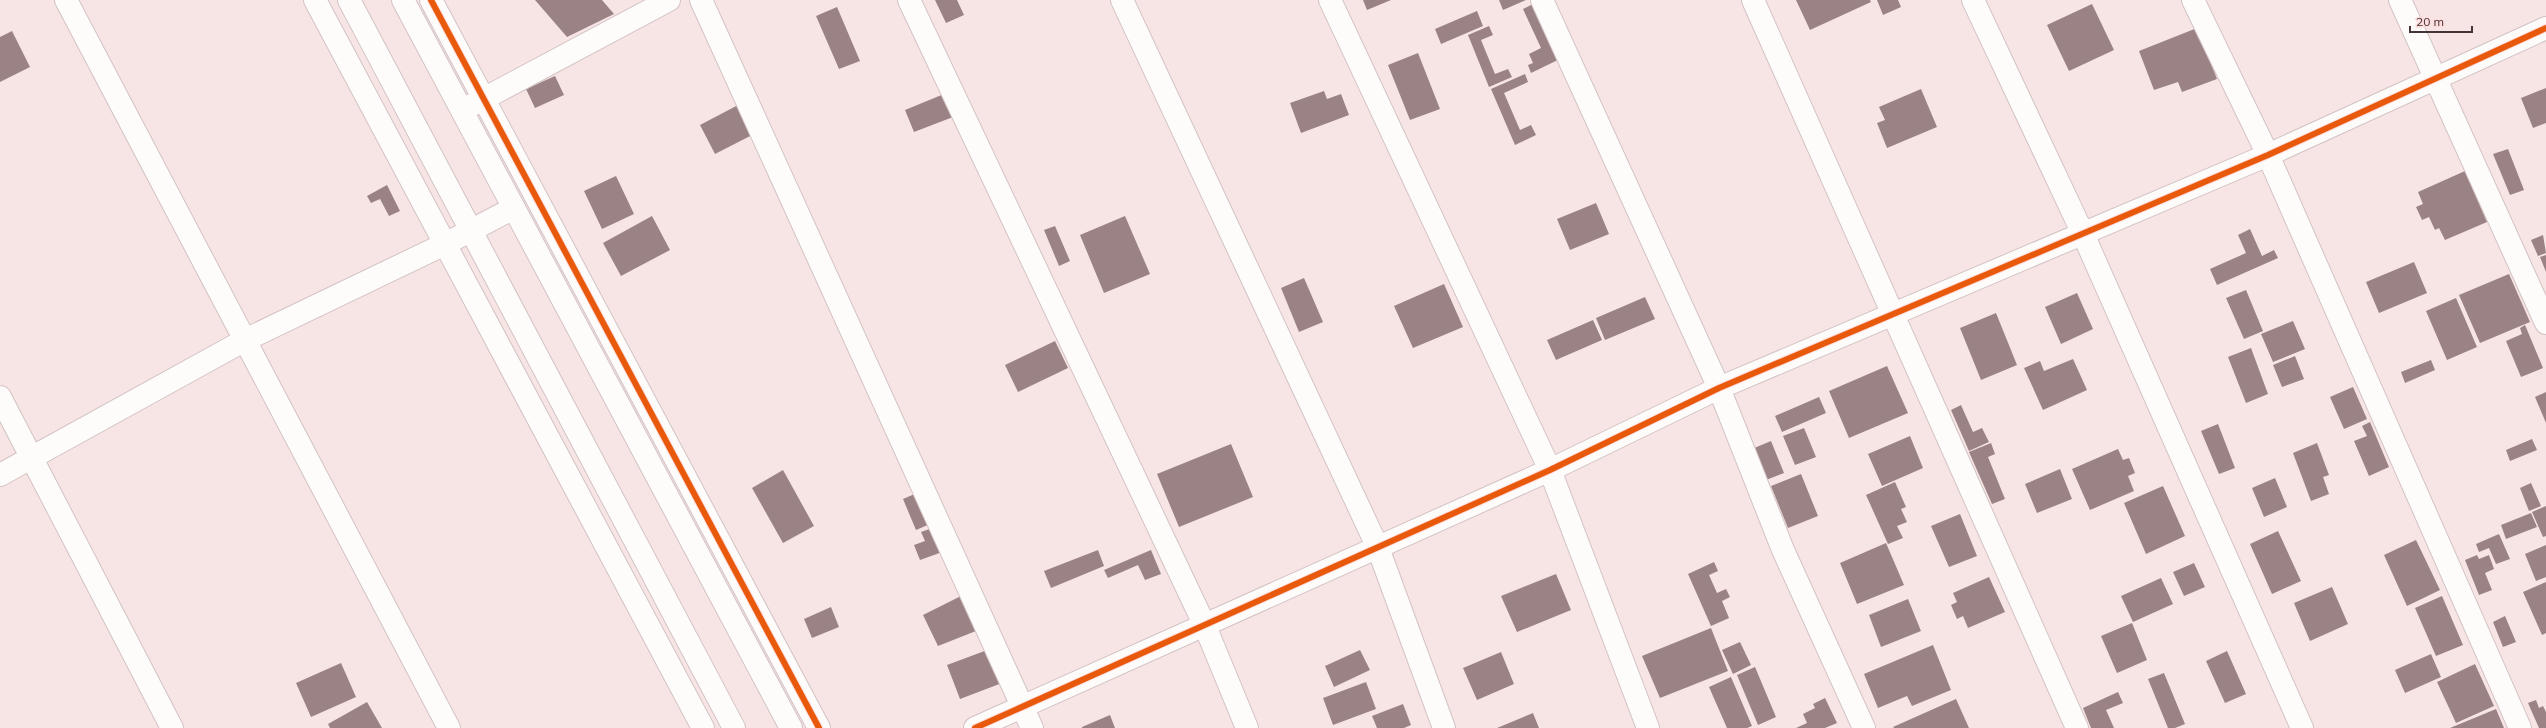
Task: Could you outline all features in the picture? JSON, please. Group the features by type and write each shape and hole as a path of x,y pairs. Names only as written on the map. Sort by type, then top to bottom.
{"street":[{"path":"66,0 449,728"},
{"path":"315,0 703,728"},
{"path":"349,0 734,728"},
{"path":"403,0 791,728"},
{"path":"431,0 819,728"},
{"path":"462,110 669,0"},
{"path":"701,0 1024,706 1032,728"},
{"path":"909,0 1205,626 1247,728"},
{"path":"1122,0 1378,548 1444,728"},
{"path":"1330,0 1550,470 1648,728"},
{"path":"1542,0 1719,388 1783,550 1864,728"},
{"path":"1753,0 2077,728"},
{"path":"1973,0 2083,234 2302,728"},
{"path":"2193,0 2268,155 2520,728"},
{"path":"2400,0 2546,323"},
{"path":"975,728 1550,470 1719,388 2268,155 2546,28"},
{"path":"0,475 32,459 245,340 445,244 514,208"},
{"path":"0,397 172,728"}],"building":[{"path":"535,0 602,0 614,14 567,37"},
{"path":"935,0 957,0 964,15 946,23"},
{"path":"1363,0 1391,0 1367,10"},
{"path":"1499,0 1526,0 1503,10"},
{"path":"1796,0 1870,0 1871,2 1810,30"},
{"path":"1877,0 1898,0 1901,7 1883,15"},
{"path":"1535,3 1562,58 1531,73 1528,65 1533,63 1529,54 1541,48 1523,9"},
{"path":"2092,4 2114,50 2069,71 2047,25"},
{"path":"837,7 860,61 839,69 816,16"},
{"path":"1477,11 1483,26 1441,44 1435,29"},
{"path":"1489,26 1493,35 1481,40 1495,74 1508,69 1512,77 1489,87 1468,35"},
{"path":"2197,28 2217,79 2182,92 2178,82 2154,90 2139,51"},
{"path":"12,31 30,67 0,82 0,37"},
{"path":"1418,53 1440,109 1410,120 1388,65"},
{"path":"1525,74 1528,82 1504,93 1520,130 1531,125 1536,135 1515,145 1491,89"},
{"path":"555,76 564,95 535,108 526,89"},
{"path":"2546,88 2546,123 2533,128 2521,98"},
{"path":"1921,89 1937,127 1887,148 1877,123 1885,120 1879,107"},
{"path":"1324,91 1327,99 1341,94 1349,115 1301,133 1290,103"},
{"path":"944,94 953,117 914,132 905,110"},
{"path":"740,104 756,133 715,154 700,125"},
{"path":"2508,149 2524,190 2510,195 2493,154"},
{"path":"2465,171 2487,222 2445,240 2439,228 2435,230 2429,217 2422,220 2416,207 2423,204 2418,192"},
{"path":"616,176 634,214 602,229 584,191"},
{"path":"387,185 400,211 389,216 380,199 371,203 367,196"},
{"path":"1596,203 1609,234 1570,250 1557,219"},
{"path":"652,216 670,250 621,276 603,243"},
{"path":"1125,216 1150,274 1104,293 1080,235"},
{"path":"1055,226 1070,261 1059,266 1044,230"},
{"path":"2250,229 2262,256 2274,250 2278,258 2217,285 2210,269 2246,253 2238,235"},
{"path":"2543,235 2546,253 2538,256 2531,240"},
{"path":"2546,255 2546,272 2540,257"},
{"path":"2414,262 2427,293 2379,313 2366,282"},
{"path":"2509,274 2530,322 2480,343 2459,295"},
{"path":"1304,278 1323,322 1299,332 1281,288"},
{"path":"1444,284 1463,327 1413,348 1394,306"},
{"path":"2246,290 2263,331 2244,339 2226,298"},
{"path":"2077,293 2093,329 2061,344 2045,307"},
{"path":"1645,297 1655,319 1605,340 1596,318"},
{"path":"2456,298 2477,347 2447,360 2426,311"},
{"path":"1996,313 2017,365 1981,380 1960,328"},
{"path":"1593,320 1602,340 1556,360 1547,340"},
{"path":"2293,321 2305,349 2273,362 2261,334"},
{"path":"2525,325 2543,368 2521,377 2506,341 2522,334 2520,328"},
{"path":"1055,341 1068,368 1018,392 1005,365"},
{"path":"2251,348 2268,394 2246,403 2228,357"},
{"path":"2295,356 2304,379 2282,387 2273,365"},
{"path":"2073,359 2087,390 2043,410 2024,368 2040,361 2044,371"},
{"path":"2431,360 2435,370 2405,383 2401,372"},
{"path":"1887,366 1908,413 1849,438 1829,391"},
{"path":"2353,387 2367,419 2344,429 2330,397"},
{"path":"2546,392 2546,423 2535,397"},
{"path":"1819,397 1826,413 1782,432 1775,416"},
{"path":"1961,405 1973,432 1982,428 1989,442 1969,451 1951,410"},
{"path":"2370,422 2389,467 2369,476 2354,441 2367,436 2362,426"},
{"path":"2218,424 2235,468 2219,474 2201,431"},
{"path":"1804,428 1816,457 1795,465 1783,436"},
{"path":"1910,436 1923,468 1882,486 1868,454"},
{"path":"2532,439 2537,450 2510,461 2506,450"},
{"path":"1771,441 1784,473 1766,480 1752,449"},
{"path":"1991,443 1995,454 1988,457 2005,499 1992,504 1969,452"},
{"path":"2317,443 2329,475 2323,477 2329,494 2311,501 2293,453"},
{"path":"1231,444 1253,497 1179,527 1157,474"},
{"path":"2118,449 2123,460 2129,458 2135,473 2128,476 2134,491 2090,510 2072,469"},
{"path":"2060,469 2072,499 2037,513 2025,484"},
{"path":"783,470 814,526 783,543 752,488"},
{"path":"1801,474 1818,516 1788,528 1771,486"},
{"path":"2275,478 2287,507 2264,517 2252,488"},
{"path":"1895,482 1906,507 1901,509 1907,522 1897,526 1903,538 1888,544 1866,495"},
{"path":"2531,483 2541,506 2529,511 2520,488"},
{"path":"2163,486 2185,536 2146,554 2124,503"},
{"path":"917,493 930,524 916,530 903,499"},
{"path":"2546,506 2546,536 2543,537 2532,512"},
{"path":"2531,513 2537,527 2506,539 2501,525"},
{"path":"1960,514 1977,556 1949,567 1931,526"},
{"path":"935,527 945,551 920,560 914,545 925,541 921,532"},
{"path":"2278,531 2301,581 2272,594 2250,544"},
{"path":"2499,534 2510,559 2496,564 2489,548 2479,552 2476,544"},
{"path":"2416,540 2440,590 2407,606 2384,555"},
{"path":"1886,543 1904,585 1857,604 1840,563"},
{"path":"2546,545 2546,577 2536,581 2525,554"},
{"path":"1098,550 1104,566 1051,588 1044,571"},
{"path":"1151,550 1161,574 1145,580 1138,565 1108,578 1104,570"},
{"path":"2477,555 2479,559 2489,555 2494,569 2485,573 2492,590 2479,595 2465,560"},
{"path":"1714,562 1718,571 1709,575 1717,593 1726,589 1730,597 1722,601 1729,618 1711,626 1688,574"},
{"path":"2194,563 2205,587 2184,596 2173,572"},
{"path":"1556,574 1571,610 1517,632 1501,596"},
{"path":"1989,577 2005,612 1968,628 1963,616 1957,619 1951,605 1957,602 1953,593"},
{"path":"2161,578 2173,604 2133,622 2121,596"},
{"path":"2546,582 2546,633 2542,635 2523,592"},
{"path":"2332,587 2348,624 2310,641 2294,603"},
{"path":"969,592 986,627 938,646 923,615"},
{"path":"2442,596 2463,645 2436,656 2415,608"},
{"path":"1908,599 1921,631 1881,647 1869,615"},
{"path":"831,607 839,627 812,638 804,619"},
{"path":"2505,616 2516,642 2503,647 2493,622"},
{"path":"2132,623 2147,660 2117,673 2101,636"},
{"path":"1711,628 1728,671 1660,698 1642,656"},
{"path":"1740,642 1751,665 1733,674 1722,650"},
{"path":"1933,645 1951,690 1912,706 1907,696 1878,708 1864,674"},
{"path":"990,649 1002,683 960,699 947,665"},
{"path":"1360,650 1370,670 1334,687 1325,666"},
{"path":"2227,651 2246,694 2225,703 2206,661"},
{"path":"1501,652 1514,684 1477,700 1463,668"},
{"path":"2431,654 2441,677 2405,693 2395,670"},
{"path":"341,663 356,697 311,717 296,683"},
{"path":"2475,664 2494,706 2456,723 2437,682"},
{"path":"1755,667 1776,717 1758,725 1737,675"},
{"path":"2164,673 2185,724 2175,728 2168,728 2148,679"},
{"path":"1731,677 1752,726 1747,728 1727,728 1709,687"},
{"path":"1366,682 1376,709 1333,725 1323,698"},
{"path":"2118,692 2123,703 2106,710 2114,728 2091,728 2083,708"},
{"path":"1825,698 1837,723 1825,728 1796,728 1807,723 1803,714 1815,708 1813,704"},
{"path":"1956,699 1969,728 1893,727"},
{"path":"2536,700 2539,708 2543,706 2546,712 2546,728 2539,728 2528,703"},
{"path":"367,702 382,728 330,728 328,724"},
{"path":"1403,704 1411,725 1404,728 1377,728 1372,716"},
{"path":"2496,709 2504,728 2450,728"},
{"path":"1533,713 1539,728 1497,728"},
{"path":"1110,715 1115,728 1082,728 1082,727"}],"cycle path":[{"path":"431,0 819,728"},
{"path":"975,728 1550,470 1719,388 2268,155 2546,28"}]}
